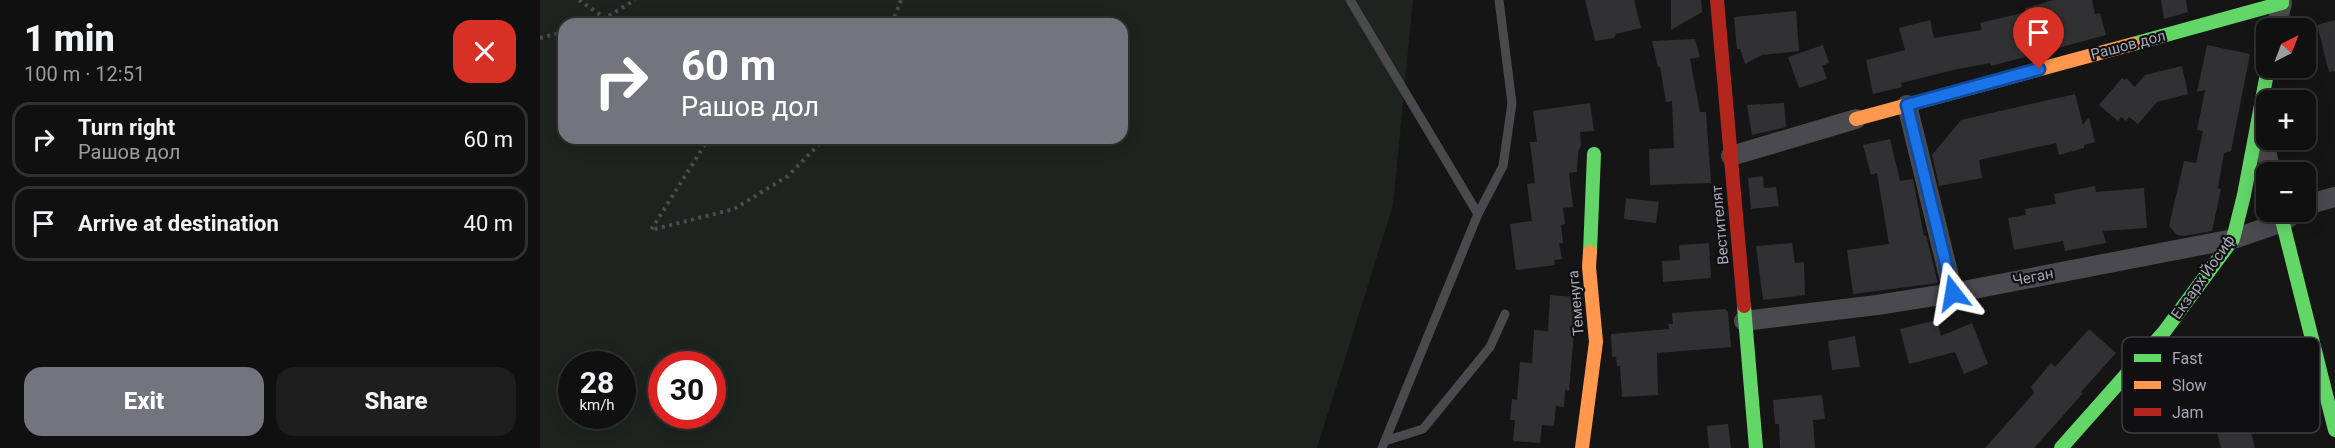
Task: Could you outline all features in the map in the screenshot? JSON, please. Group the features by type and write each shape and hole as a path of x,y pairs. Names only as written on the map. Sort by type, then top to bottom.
{"street":[{"name":"Вестителят","path":"1717,0 1756,448"},
{"name":"Рашов дол","path":"1731,156 2282,1"},
{"path":"2278,18 2282,1"},
{"path":"1907,105 1953,293"},
{"name":"Екзарх Йосиф","path":"2160,337 2233,239 2244,195 2256,128"},
{"name":"Теменуга","path":"1582,448 1596,342 1589,267 1594,154"},
{"path":"2316,203 2335,198"},
{"name":"Чеган","path":"1744,321 1877,305 1953,293 2233,239 2271,222"},
{"path":"2288,222 2314,337"},
{"path":"2320,364 2335,430"},
{"name":"Екзарх Йосиф","path":"2061,448 2122,379"}],"lane":[{"path":"1350,0 1478,214"},
{"path":"1384,444 1478,214 1503,166 1512,103 1499,0"},
{"path":"1384,444 1423,429 1490,347 1505,314"}],"path":[{"path":"579,0 605,18 635,0"},
{"path":"894,18 901,0"},
{"path":"540,38 558,34"},
{"path":"705,144 651,230 734,209 789,176 819,144"}],"shaded area":[{"path":"540,0 1413,0 1393,205 1317,448 540,448"}],"building":[{"path":"1585,0 1634,0 1641,28 1616,34 1614,38 1595,41"},
{"path":"1671,0 1701,0 1702,12 1671,30"},
{"path":"2054,0 2092,0 2095,14 2100,13 2106,35 1991,66 1990,63 1901,83 1902,87 1873,94 1866,60 1905,50 1899,28 1930,20 1934,38 1982,30 1980,23 2026,12 2025,8"},
{"path":"2161,0 2186,0 2188,12 2164,19"},
{"path":"1796,11 1799,51 1762,55 1745,64 1740,49 1737,49 1734,17"},
{"path":"2335,20 2335,71 2329,72 2317,25"},
{"path":"1695,39 1700,57 1690,59 1700,112 1706,112 1711,183 1650,185 1649,149 1674,148 1672,101 1666,102 1660,67 1658,67 1652,41"},
{"path":"1823,45 1829,63 1822,66 1827,79 1799,88 1788,57"},
{"path":"2207,45 2250,54 2231,151 2224,153 2218,188 2221,189 2212,231 2184,236 2177,235 2169,226 2184,161 2196,163 2203,131 2197,130 2205,90 2197,92"},
{"path":"2182,66 2188,94 2157,102 2138,124 2129,117 2126,121 2121,117 2118,121 2099,105 2122,78 2125,80 2126,78 2135,87 2145,75"},
{"path":"2075,94 2083,125 2089,117 2095,142 2084,145 2084,148 2059,155 2056,143 1979,160 1982,178 1939,186 1932,155 1961,120"},
{"path":"1590,103 1594,131 1580,132 1581,145 1577,172 1569,173 1573,207 1563,208 1565,224 1561,225 1563,243 1559,243 1562,259 1554,260 1555,265 1516,270 1510,224 1532,221 1527,184 1535,183 1530,142 1537,142 1533,111"},
{"path":"1784,103 1786,127 1752,135 1747,105"},
{"path":"1890,139 1900,181 1913,179 1924,236 1926,235 1938,283 1853,294 1847,250 1889,244 1877,173 1871,175 1863,145"},
{"path":"1763,176 1764,188 1776,187 1779,206 1751,209 1748,178"},
{"path":"2095,186 2096,192 2144,188 2147,228 2103,231 2106,243 2065,251 2063,241 2014,250 2008,218 2026,215 2025,209 2056,204 2054,194"},
{"path":"1626,198 1659,202 1656,223 1624,219"},
{"path":"1709,243 1711,278 1663,282 1662,261 1680,260 1679,245"},
{"path":"1792,243 1795,263 1804,262 1805,295 1763,300 1756,246"},
{"path":"1550,295 1576,297 1578,320 1575,320 1569,391 1565,390 1564,407 1556,406 1554,426 1542,425 1540,443 1513,441 1515,420 1510,420 1512,399 1517,400 1520,362 1532,363 1534,330 1548,331"},
{"path":"1725,309 1728,312 1731,347 1657,353 1658,395 1622,397 1620,366 1617,366 1616,357 1612,357 1611,334 1669,329 1668,324 1673,324 1672,313"},
{"path":"1937,320 1941,336 1972,323 1988,364 1964,374 1955,352 1909,364 1900,329"},
{"path":"2089,329 2116,353 2081,392 2083,393 2034,448 1985,448 2034,393 2031,387 2051,363 2055,367"},
{"path":"1855,336 1860,367 1832,370 1828,341"},
{"path":"1822,395 1825,419 1813,420 1815,448 1780,448 1779,424 1775,424 1773,400"},
{"path":"1728,424 1731,448 1709,448 1707,426"},
{"path":"2217,433 2251,433 2255,448 2221,448"}],"traffic: fast":[{"path":"2133,44 2282,3 2282,0"},
{"path":"2160,337 2233,239 2244,195 2266,78"},
{"path":"1590,252 1594,154"},
{"path":"2283,222 2312,337"},
{"path":"1744,306 1756,448"},
{"path":"2320,371 2335,430"},
{"path":"2061,448 2122,379"}],"traffic: slow":[{"path":"1856,119 2133,44"},
{"path":"1582,448 1596,342 1589,267 1590,252"}],"traffic: jam":[{"path":"1717,0 1744,306"}],"route":[{"path":"1953,293 1907,105 2039,69"}]}
